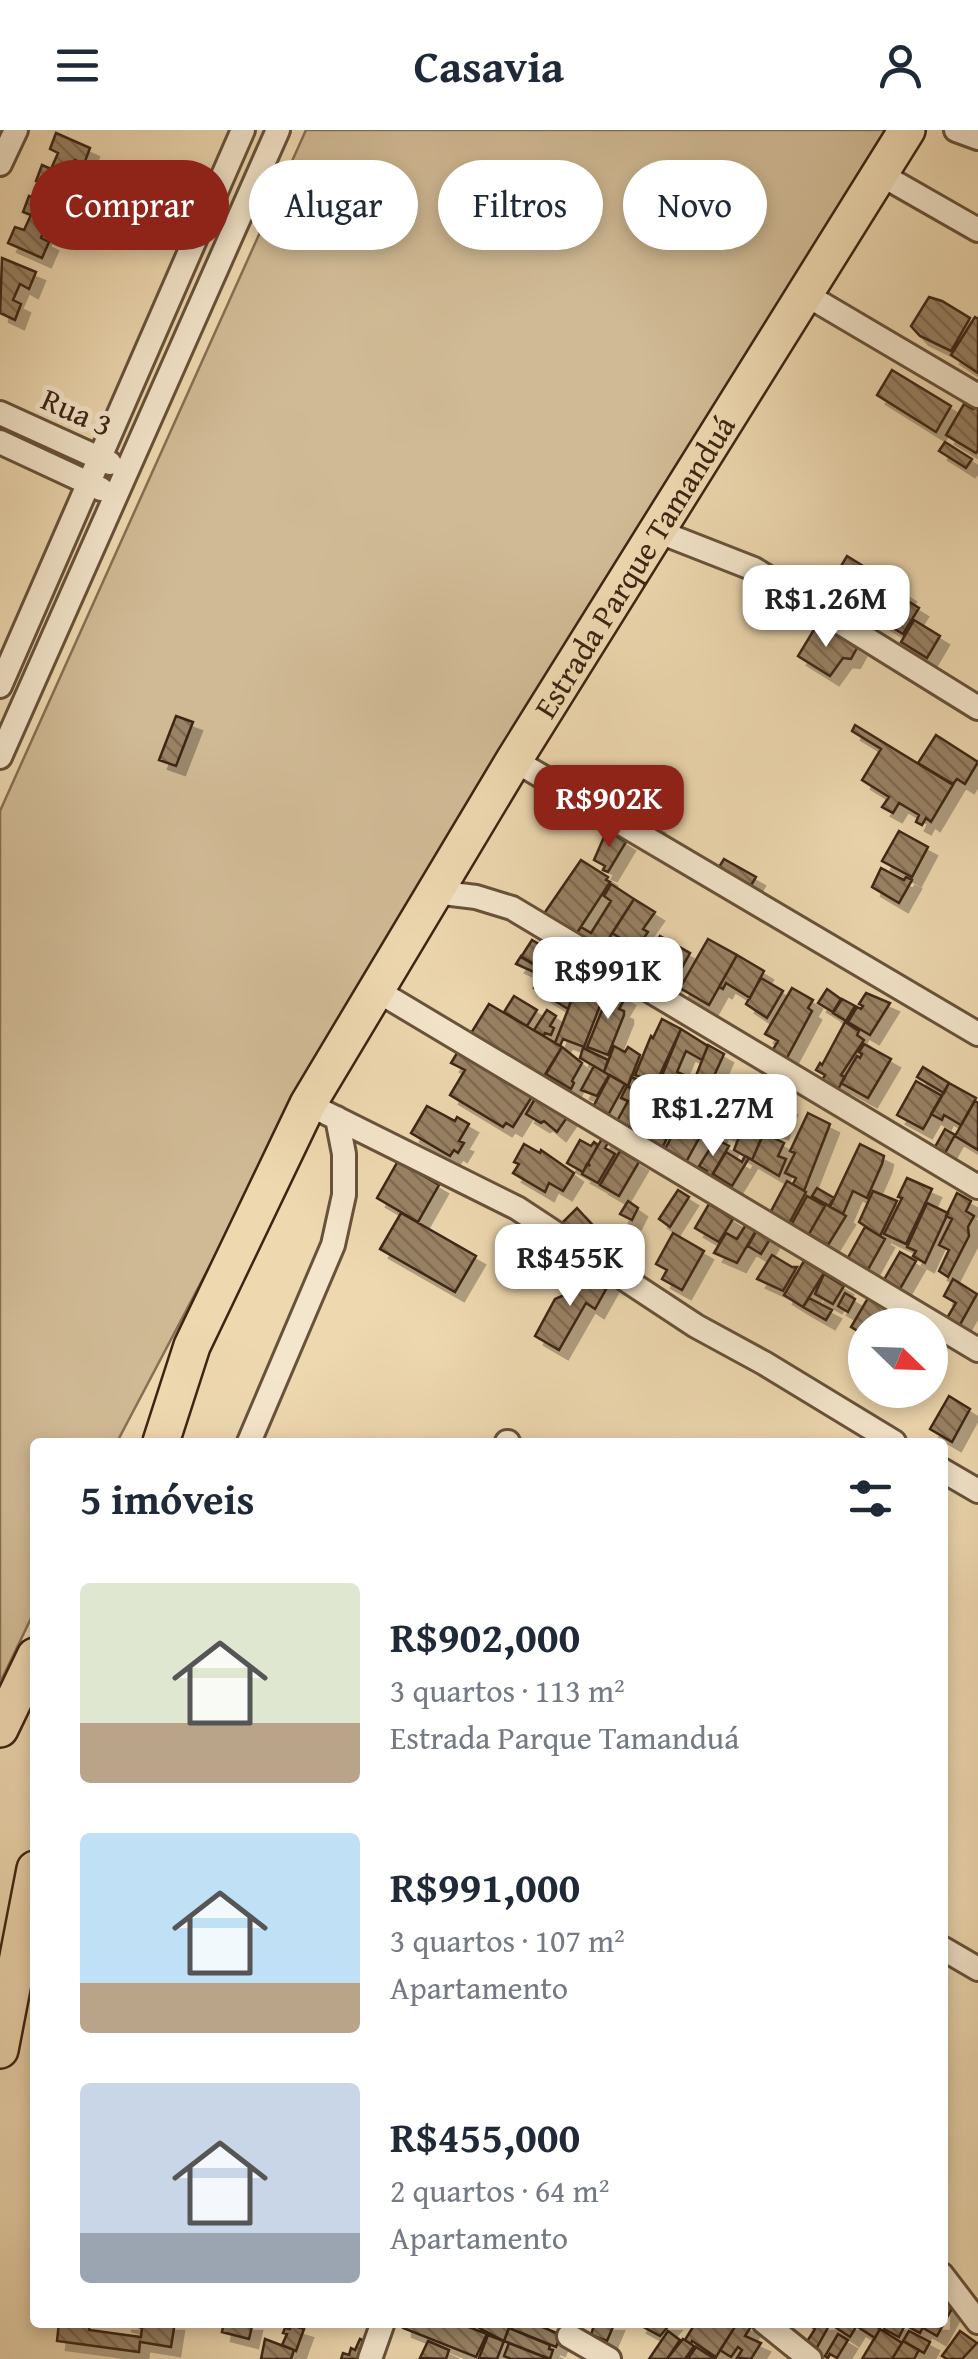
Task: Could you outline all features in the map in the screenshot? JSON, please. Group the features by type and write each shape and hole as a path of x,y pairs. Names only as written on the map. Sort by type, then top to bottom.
{"main road":[{"name":"Estrada Parque Tamanduá","path":"161,1438 179,1380 322,1111 376,990 514,760 908,130"},
{"path":"0,1729 30,1666"},
{"path":"1,2030 26,1959 30,1919"}],"street":[{"path":"0,164 16,130"},
{"path":"0,686 242,130"},
{"path":"0,757 278,130"},
{"path":"956,130 978,138"},
{"path":"880,174 978,230"},
{"path":"805,294 978,396"},
{"name":"Rua 3","path":"0,413 127,471"},
{"name":"Rua 3","path":"0,442 116,495"},
{"path":"657,530 754,568 978,708"},
{"path":"514,760 978,1034"},
{"path":"435,892 476,896 512,908 978,1187"},
{"path":"376,990 978,1350"},
{"path":"252,1438 333,1245 344,1195 344,1154 322,1111"},
{"path":"322,1111 517,1208 696,1326 887,1438"},
{"path":"948,1474 978,1491"},
{"path":"948,1952 978,1969"},
{"path":"948,2284 978,2322"},
{"path":"370,2359 380,2328"},
{"path":"771,2328 810,2359"},
{"path":"561,2359 571,2329 609,2359"}],"shaded area":[{"path":"306,130 890,130 257,1176 119,1438 30,1438 30,1620 0,1683 0,811 252,250 418,250 418,160 293,160"}],"building":[{"path":"56,133 90,148 86,160 55,160 58,153 50,149"},
{"path":"29,196 30,215 23,212"},
{"path":"30,217 30,250 46,250 42,258 8,243 15,227 24,230"},
{"path":"2,258 36,272 29,289 20,284 13,300 21,304 15,320 0,313"},
{"path":"929,297 970,318 951,351 920,336 911,326"},
{"path":"975,317 978,319 978,373 951,355"},
{"path":"892,370 951,406 936,432 877,395"},
{"path":"978,401 976,453 946,435 964,404 973,409"},
{"path":"945,442 972,459 966,468 939,451"},
{"path":"847,556 907,593 903,598 919,608 903,634 828,588"},
{"path":"914,620 940,636 927,658 901,642"},
{"path":"818,623 857,648 851,659 843,658 830,676 798,656"},
{"path":"176,716 193,722 176,766 159,760"},
{"path":"855,725 953,785 931,822 926,818 922,825 916,822 919,815 899,803 893,813 882,807 889,797 862,780 881,749 852,731"},
{"path":"936,735 978,762 965,784 957,779 953,784 918,763"},
{"path":"620,803 656,824 649,836 613,815"},
{"path":"607,830 626,842 608,872 594,860"},
{"path":"899,831 928,847 912,877 882,861"},
{"path":"724,859 756,877 746,894 714,875"},
{"path":"581,860 610,882 573,939 541,918"},
{"path":"881,868 912,880 899,903 872,887"},
{"path":"611,884 634,899 599,954 573,939 581,927 591,933 611,901 604,896"},
{"path":"634,899 655,912 643,929 648,932 622,969 608,956 620,938 612,933"},
{"path":"660,936 690,953 674,982 645,964"},
{"path":"708,939 737,955 709,1005 680,988"},
{"path":"532,940 561,957 550,974 521,957"},
{"path":"737,955 764,971 750,998 726,983 723,989 719,987"},
{"path":"521,956 540,968 536,973 516,964"},
{"path":"544,970 575,990 568,1009 534,988"},
{"path":"583,971 608,985 584,1047 563,1039 560,1046 555,1043"},
{"path":"761,978 783,991 767,1018 746,1004"},
{"path":"608,986 626,997 619,1009 624,1015 608,1055 587,1047"},
{"path":"792,988 813,1000 808,1008 812,1011 782,1067 768,1058 778,1041 765,1034"},
{"path":"827,989 841,999 833,1012 818,1003"},
{"path":"866,993 890,1003 870,1035 848,1022 857,1007 863,1006 859,1004"},
{"path":"514,996 537,1010 527,1026 504,1012"},
{"path":"842,999 855,1006 846,1021 833,1013"},
{"path":"489,1004 562,1047 541,1081 468,1038"},
{"path":"547,1010 556,1016 550,1026 554,1028 551,1035 544,1036 534,1030"},
{"path":"662,1019 681,1029 656,1083 635,1075"},
{"path":"845,1022 859,1031 857,1035 864,1040 841,1075 845,1077 837,1091 821,1082 825,1075 816,1070"},
{"path":"681,1029 708,1046 702,1060 686,1051 677,1072 694,1079 679,1117 668,1110 670,1107 652,1100"},
{"path":"864,1044 891,1059 868,1098 841,1083 857,1056 860,1058"},
{"path":"708,1045 724,1054 709,1087 729,1094 716,1139 702,1130 705,1124 694,1120 693,1125 680,1117"},
{"path":"614,1046 625,1052 628,1047 640,1055 628,1086 604,1072"},
{"path":"562,1047 582,1063 571,1089 546,1074"},
{"path":"583,1048 608,1060 604,1072 580,1058"},
{"path":"459,1050 533,1095 513,1127 506,1123 503,1127 450,1095 465,1070 451,1063"},
{"path":"594,1066 609,1075 597,1096 581,1090"},
{"path":"923,1067 949,1083 944,1093 917,1077"},
{"path":"610,1075 625,1084 607,1117 592,1109"},
{"path":"631,1077 657,1087 652,1100 628,1086"},
{"path":"916,1081 942,1096 923,1129 897,1115"},
{"path":"949,1083 976,1098 961,1125 944,1115 942,1120 931,1114"},
{"path":"627,1086 654,1102 634,1133 617,1121 628,1101 621,1098"},
{"path":"736,1090 755,1096 739,1137 720,1129"},
{"path":"536,1097 568,1116 557,1132 526,1114"},
{"path":"776,1101 788,1106 779,1130 767,1125"},
{"path":"975,1101 978,1103 978,1150 955,1136"},
{"path":"427,1106 469,1124 459,1141 464,1143 458,1153 454,1150 450,1156 411,1133"},
{"path":"664,1108 678,1116 661,1150 634,1138 644,1120 647,1122 656,1110 661,1113"},
{"path":"808,1113 830,1124 804,1191 793,1184 796,1178 785,1173 795,1153 790,1151"},
{"path":"747,1116 767,1125 752,1160 734,1150"},
{"path":"679,1123 696,1132 698,1128 703,1131 685,1164 664,1151"},
{"path":"945,1129 955,1135 945,1153 935,1147"},
{"path":"764,1133 784,1143 778,1156 786,1159 779,1176 752,1160"},
{"path":"603,1137 609,1141 605,1148 615,1154 598,1183 582,1174 587,1164 590,1166 588,1163"},
{"path":"716,1139 729,1146 708,1182 703,1179 707,1171 699,1166"},
{"path":"580,1140 598,1145 583,1172 567,1163"},
{"path":"524,1144 540,1153 541,1150 574,1173 563,1191 549,1183 545,1192 513,1173"},
{"path":"860,1144 884,1156 867,1198 853,1191 843,1214 830,1207"},
{"path":"620,1151 639,1162 619,1196 600,1185"},
{"path":"726,1152 742,1162 745,1156 749,1158 732,1186 713,1174"},
{"path":"398,1161 439,1185 418,1222 377,1198"},
{"path":"907,1178 932,1189 906,1244 884,1234"},
{"path":"787,1181 806,1192 786,1229 769,1215"},
{"path":"817,1188 834,1198 829,1206 812,1196"},
{"path":"678,1190 689,1197 670,1227 659,1219"},
{"path":"873,1191 897,1201 880,1236 859,1222"},
{"path":"957,1193 971,1201 966,1211 974,1216 968,1227 969,1236 948,1277 939,1271 949,1250 939,1245 952,1219 946,1216"},
{"path":"807,1196 825,1206 806,1239 789,1229"},
{"path":"628,1201 638,1208 632,1220 620,1214"},
{"path":"927,1203 948,1213 925,1263 907,1247"},
{"path":"709,1204 733,1219 719,1242 695,1228"},
{"path":"826,1204 846,1216 828,1245 809,1234"},
{"path":"577,1208 597,1230 581,1247 559,1226"},
{"path":"401,1213 476,1256 455,1292 380,1249"},
{"path":"747,1223 757,1229 737,1263 714,1253 726,1233 737,1239"},
{"path":"865,1227 885,1239 865,1275 845,1263"},
{"path":"757,1230 770,1239 761,1254 748,1246"},
{"path":"673,1233 704,1251 682,1290 662,1279 667,1270 656,1264"},
{"path":"900,1252 916,1261 897,1294 881,1285"},
{"path":"557,1254 577,1265 567,1282 550,1273"},
{"path":"772,1255 797,1267 783,1291 757,1279"},
{"path":"804,1261 824,1273 803,1307 784,1295"},
{"path":"580,1272 609,1284 595,1309 586,1303 559,1350 535,1336 555,1299 569,1293"},
{"path":"824,1274 844,1286 833,1304 815,1294"},
{"path":"953,1279 977,1294 957,1330 948,1325 956,1303 944,1296"},
{"path":"845,1293 855,1299 848,1312 838,1306"},
{"path":"809,1298 832,1310 826,1320 803,1307"},
{"path":"868,1298 884,1308 862,1308"},
{"path":"949,1396 970,1409 952,1442 930,1429 942,1408 948,1408"},
{"path":"58,2328 89,2328 141,2337 142,2328 174,2328 171,2347 140,2342 139,2352 57,2341"},
{"path":"223,2328 252,2328 249,2339 222,2332"},
{"path":"285,2328 304,2329 296,2351 282,2345 287,2334 283,2333"},
{"path":"403,2328 472,2328 487,2334 476,2357"},
{"path":"479,2328 509,2328 504,2341"},
{"path":"509,2328 545,2328 561,2335 556,2347"},
{"path":"509,2328 550,2345 550,2359 504,2341"},
{"path":"593,2328 612,2328 607,2341 591,2335"},
{"path":"645,2328 667,2328 660,2336"},
{"path":"692,2328 734,2328 716,2357 685,2340"},
{"path":"734,2328 750,2328 745,2336 761,2343 751,2359 737,2358 742,2350 738,2347 731,2357 720,2350"},
{"path":"828,2328 815,2351 806,2343 815,2329"},
{"path":"836,2328 855,2328 850,2337"},
{"path":"859,2328 879,2328 875,2338"},
{"path":"884,2328 904,2328 899,2337"},
{"path":"923,2328 941,2328 937,2336"},
{"path":"880,2329 902,2343 892,2359 862,2359"},
{"path":"668,2331 680,2340 667,2359 649,2359"},
{"path":"909,2331 930,2342 924,2353 903,2341"},
{"path":"960,2331 977,2343 962,2359 947,2359 942,2356"},
{"path":"838,2334 848,2340 837,2358 830,2354 828,2358 825,2356"},
{"path":"488,2335 504,2341 497,2359 479,2358"},
{"path":"265,2339 294,2350 291,2359 261,2359"},
{"path":"360,2339 371,2344 361,2359 341,2359 343,2353 349,2355 351,2348 355,2350"},
{"path":"683,2339 694,2346 685,2359 667,2359"},
{"path":"428,2341 449,2350 446,2359 420,2358"},
{"path":"903,2341 919,2350 914,2359 892,2359"},
{"path":"509,2343 549,2359 511,2359 504,2356"},
{"path":"696,2347 715,2359 688,2359"}]}
